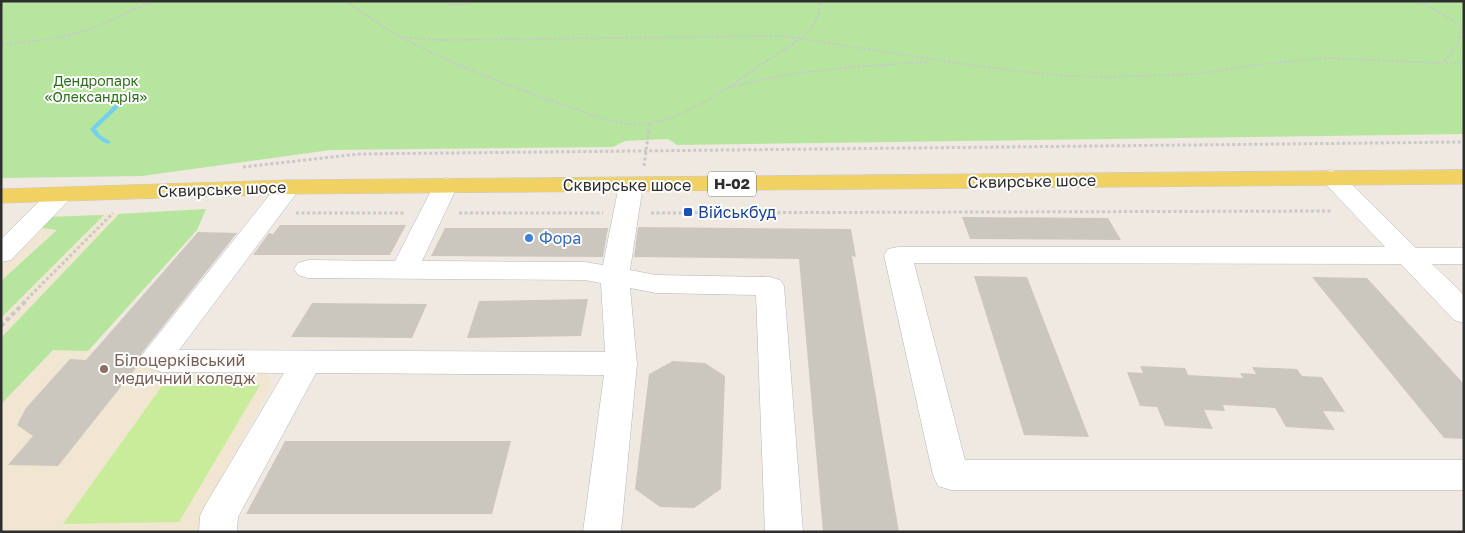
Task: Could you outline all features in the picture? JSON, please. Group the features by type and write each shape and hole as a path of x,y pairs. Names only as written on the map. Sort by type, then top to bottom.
{"main road":[{"name":"Сквирське шосе","path":"1,196 289,187 446,185 637,177 1464,177"}],"street":[{"path":"602,532 621,364 615,277 626,213 637,177"},
{"path":"1331,177 1464,313"},
{"path":"404,270 446,185"},
{"path":"289,187 270,214 158,355 162,360 621,364"},
{"path":"1,254 60,195"},
{"path":"1464,256 898,256 951,475 1464,475"},
{"path":"308,269 584,271 656,284 770,286 784,532"},
{"path":"218,532 219,516 306,362"}],"path":[{"path":"1,45 90,30 109,23 136,7 153,1"},
{"path":"346,1 402,37 504,84 600,117 623,122 650,124 672,118 725,89 799,39 813,27 821,7 820,1"},
{"path":"447,1 448,4 454,5 472,1"},
{"path":"1419,1 1459,24 1463,30 1462,40 1442,63"},
{"path":"402,37 439,40 761,35 799,39 936,61 1066,76 1138,77 1196,74 1264,64 1326,58 1464,64"},
{"path":"725,89 759,78 805,71 936,61"},
{"path":"637,177 646,152 650,124"},
{"path":"233,168 359,154 1464,142"},
{"path":"1,326 117,209"},
{"path":"270,214 1363,211"}],"shaded area":[{"name":"Білоцерківський медичний коледж","path":"206,209 197,230 88,351 150,352 145,366 268,373 272,386 203,510 202,532 1,532 1,240 29,218"}],"green space":[{"name":"Дендропарк «Олександрія»","path":"1,1 1464,1 1464,134 677,145 668,139 625,141 613,147 330,150 142,176 1,178"},
{"path":"206,209 197,230 88,351 53,350 1,404 1,338 119,214"},
{"path":"104,215 1,318 1,281 57,230 42,228 47,217"},
{"path":"260,385 179,522 63,524 162,386"}],"building":[{"path":"962,217 1108,218 1121,240 970,239"},
{"path":"280,225 406,225 390,255 253,255 269,233 273,234"},
{"path":"638,227 851,229 856,257 852,256 899,532 823,532 799,259 634,257"},
{"path":"445,228 608,228 603,257 431,256"},
{"path":"198,232 237,233 141,354 143,359 58,466 8,465 33,436 17,425 26,408 70,359 86,360"},
{"path":"974,276 1027,277 1089,437 1024,435"},
{"path":"1312,277 1367,278 1464,384 1464,439 1444,438"},
{"path":"588,299 581,336 467,338 479,301"},
{"path":"312,303 427,304 412,338 291,337"},
{"path":"673,361 705,363 725,376 721,489 694,508 660,507 635,489 649,374"},
{"path":"1140,366 1185,368 1188,375 1243,378 1240,373 1256,374 1252,367 1297,369 1302,376 1322,377 1345,412 1323,411 1335,430 1286,427 1275,408 1223,405 1225,411 1204,410 1213,429 1165,426 1157,407 1140,406 1127,372 1143,373"},
{"path":"285,441 511,441 492,514 246,514"}],"waterway":[{"path":"108,142 98,136 93,129 123,100"}],"place":[{"name":"Військбуд","path":"688,212"},
{"name":"Фора","path":"529,238"},
{"name":"Білоцерківський медичний коледж","path":"104,369"}]}
